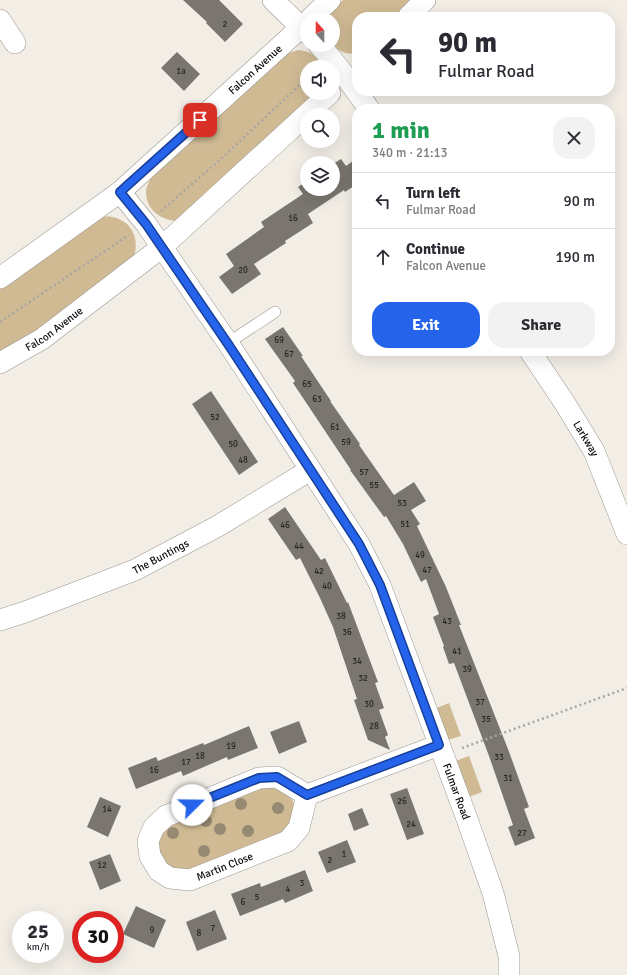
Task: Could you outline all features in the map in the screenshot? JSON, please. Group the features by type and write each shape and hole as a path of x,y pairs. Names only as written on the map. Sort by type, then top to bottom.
{"street":[{"path":"273,0 300,20"},
{"name":"Falcon Avenue","path":"318,12 330,0"},
{"path":"413,12 425,0"},
{"path":"0,20 15,43"},
{"name":"Falcon Avenue","path":"0,278 120,192 300,30"},
{"path":"326,52 352,86"},
{"name":"Falcon Avenue","path":"0,363 42,339 162,247 322,100"},
{"path":"120,192 146,224 162,247"},
{"name":"Fulmar Road","path":"162,247 228,344 359,544 380,585 493,893 509,956 509,975"},
{"name":"Larkway","path":"533,356 594,451 627,534"},
{"name":"The Buntings","path":"0,620 26,612 136,570 218,526 310,470"},
{"path":"307,795 441,750"},
{"name":"Martin Close","path":"277,777 307,795 299,828 288,841 197,878 190,880 170,878 159,871 150,856 148,840 154,827 166,816 259,778 277,777"}],"lane":[{"path":"228,344 275,312"}],"path":[{"path":"441,750 627,688"}],"shaded area":[{"path":"343,0 417,0 405,12 352,12 352,54 341,51 340,12 331,12"},
{"path":"298,50 300,52 307,52 314,55 319,60 300,60 300,100 313,100 304,108 300,108 300,112 177,221 165,219 156,213 149,204 147,198 146,190 151,177 286,54"},
{"path":"99,217 120,219 131,228 136,242 133,262 30,336 0,355 0,288"},
{"path":"449,703 461,736 445,741 434,709"},
{"path":"469,756 482,792 466,798 453,762"},
{"path":"261,787 274,788 284,792 289,796 295,805 297,812 283,836 179,874 155,855 160,830"}],"building":[{"path":"183,0 219,0 243,24 225,42 206,23 207,22"},
{"path":"177,52 200,74 184,91 161,68"},
{"path":"340,160 346,166 352,162 352,187 345,192 344,190 340,193"},
{"path":"300,196 335,196 308,214 313,223 254,264 261,274 232,294 219,277 234,266 226,254 264,227 261,222"},
{"path":"283,327 303,356 301,356 330,401 360,444 359,445 394,495 414,482 426,501 411,510 420,524 417,526 446,587 461,625 459,625 508,749 529,807 524,809 535,838 515,846 508,827 513,825 489,756 454,663 449,664 433,617 439,614 426,579 421,582 403,544 386,516 384,517 350,470 293,383 295,381 265,339"},
{"path":"211,391 258,462 239,475 192,404"},
{"path":"285,507 321,560 325,558 347,603 348,602 378,682 375,683 384,708 379,710 388,735 385,737 390,750 368,740 354,700 357,699 333,627 320,598 300,558 296,560 268,519"},
{"path":"299,721 307,742 279,754 270,732"},
{"path":"249,726 258,748 228,760 227,757 183,776 181,771 136,789 128,768 156,757 158,761 203,743 204,745"},
{"path":"407,788 424,834 407,840 390,794"},
{"path":"100,797 121,806 108,837 87,827"},
{"path":"362,808 369,825 354,831 348,814"},
{"path":"347,840 356,862 327,873 318,852"},
{"path":"110,854 121,881 100,890 89,862"},
{"path":"305,870 313,891 285,903 283,899 240,916 231,894 260,883 261,887"},
{"path":"136,906 166,920 154,948 124,934"},
{"path":"215,910 227,939 197,951 186,922"}],"route":[{"path":"192,805 259,778 277,777 307,795 439,745 380,585 359,544 228,344 146,224 120,192 200,120"}]}
